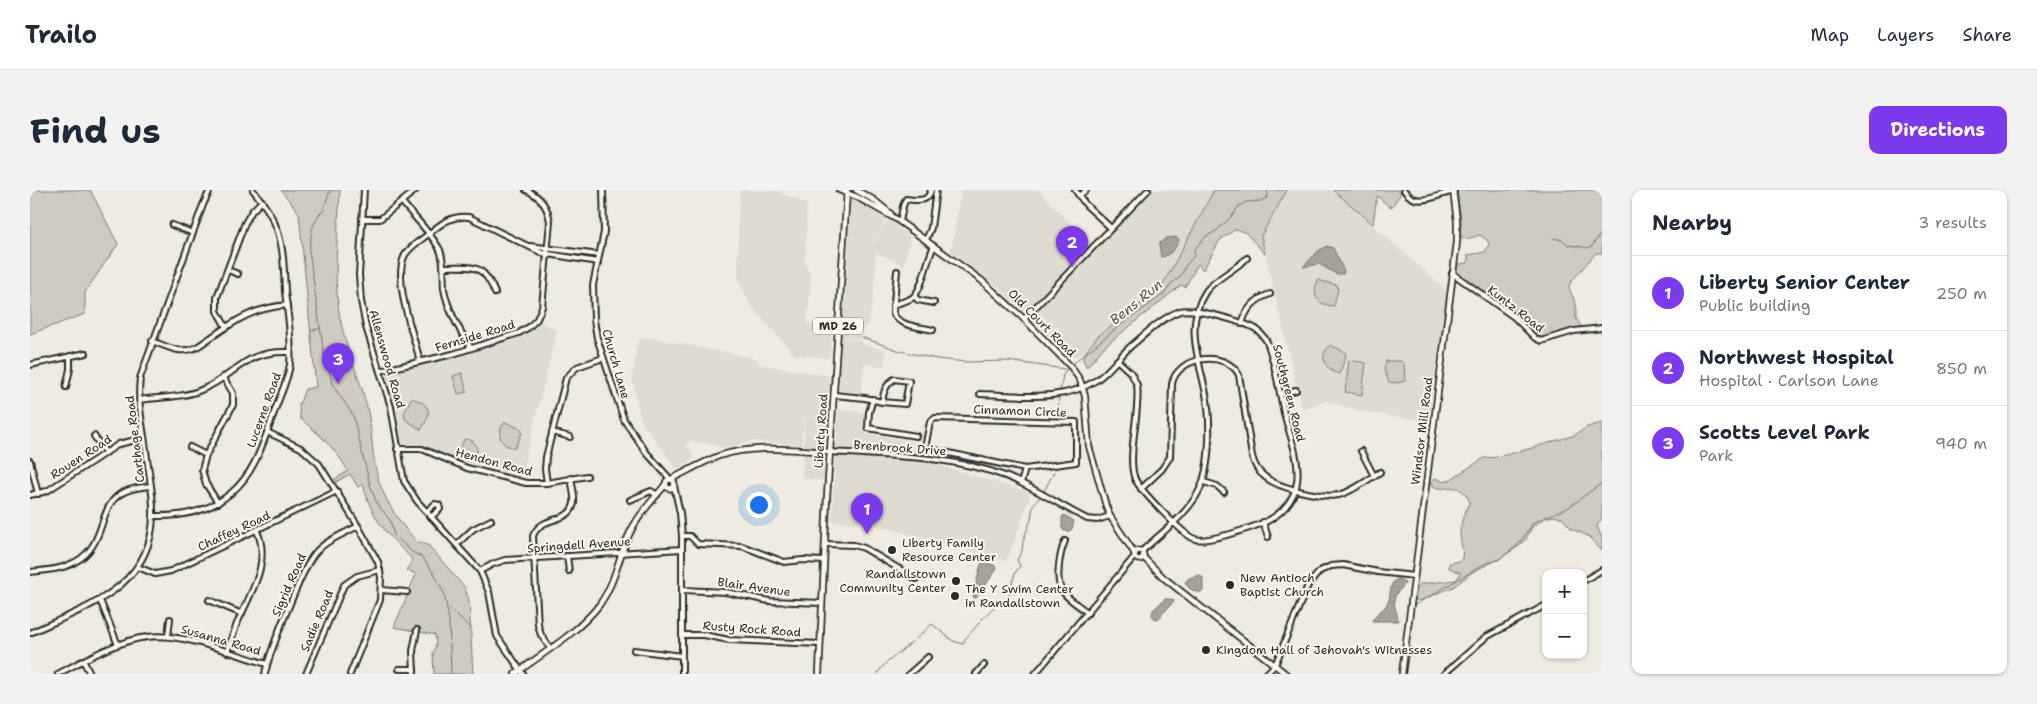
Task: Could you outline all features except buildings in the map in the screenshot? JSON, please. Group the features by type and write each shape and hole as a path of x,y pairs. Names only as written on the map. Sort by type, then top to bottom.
{"main road":[{"name":"Old Court Road","path":"838,190 847,191 898,220"},
{"name":"Old Court Road","path":"856,190 882,206 898,220 991,288 1070,365 1082,386 1087,405 1091,456 1110,516 1128,542 1139,555 1172,585 1286,674"},
{"name":"Liberty Road","path":"819,674 830,452 847,191"},
{"name":"Windsor Mill Road","path":"1402,674 1458,231 1453,191"},
{"name":"Brenbrook Drive","path":"515,674 522,672 581,624 600,604 614,578 622,553 634,526 658,494 680,475 718,456 743,450 766,449 830,452"}],"street":[{"name":"Carthage Road","path":"31,633 100,600 120,587 138,567 149,543 153,516 139,400 140,378 152,341 210,190"},
{"name":"Lucerne Road","path":"153,516 190,514 218,503 238,486 258,457 285,384 290,352 287,305 278,233 262,201 253,190"},
{"name":"Allenswood Road","path":"364,190 359,275 361,301 366,327 391,407 404,480 412,495 426,512 480,571 489,592 497,636 522,672"},
{"path":"362,219 380,219 416,190"},
{"name":"Fernside Road","path":"380,372 519,333 533,323 542,307 550,222 548,211 538,196 526,190"},
{"name":"Church Lane","path":"603,190 604,224 593,285 595,328 602,358 624,420 662,472 677,497 682,536 682,674"},
{"path":"898,220 906,199 925,199 930,195 931,190"},
{"path":"926,240 932,224 936,190"},
{"path":"1075,190 1111,228"},
{"path":"1079,196 1086,190"},
{"path":"1024,319 1148,190"},
{"path":"1404,190 1412,198 1419,201 1453,191"},
{"path":"226,327 218,315 216,302 245,223 252,211 262,201"},
{"path":"402,202 439,249 450,309 457,326 470,348"},
{"path":"420,361 404,295 403,261 407,252 446,220 463,216 475,219 548,255 598,262"},
{"path":"172,225 193,233"},
{"path":"526,245 599,256"},
{"path":"893,305 914,296 919,289 927,259 934,246"},
{"path":"1035,674 1128,566 1190,506 1204,482 1207,462 1208,418 1206,396 1194,337 1198,311 1208,290 1247,258"},
{"path":"443,268 467,267 480,270 486,276 494,293"},
{"path":"228,270 238,274"},
{"path":"897,272 893,305 893,315 896,320 933,330"},
{"name":"Kuntz Road","path":"1452,272 1517,320 1535,338 1541,341 1574,330 1602,328"},
{"path":"1242,324 1246,312 1254,302 1270,294"},
{"path":"914,296 918,300 934,303"},
{"path":"152,341 173,349 188,350 197,347 246,315 260,309 287,305"},
{"name":"Southgreen Road","path":"980,394 1055,396 1082,386 1099,378 1131,346 1174,313 1184,310 1198,311 1242,324 1258,331 1265,339 1297,468 1295,489"},
{"path":"139,400 196,392 211,385 257,355 276,351 290,352"},
{"path":"30,365 86,353"},
{"path":"66,387 70,369 70,356"},
{"path":"547,483 545,464 564,384 569,374 582,364 602,358"},
{"path":"1142,489 1162,470 1170,458 1172,384 1174,376 1184,367 1212,359 1230,363 1236,370 1240,379 1252,456 1256,467 1270,480 1295,489 1324,496 1340,494 1353,489 1380,472"},
{"path":"1117,360 1131,373 1137,385 1132,464 1134,478 1142,489 1187,536 1204,541 1263,522 1282,511 1290,501 1295,489"},
{"path":"218,503 202,474 202,466 233,405 233,393 223,377"},
{"path":"834,396 873,399 882,402 905,404 908,381 894,379 887,384 882,402"},
{"path":"1280,394 1296,390"},
{"path":"873,399 868,412 868,428 916,436"},
{"name":"Cinnamon Circle","path":"924,458 930,422 935,418 1076,422 1076,462 1024,469 926,448"},
{"path":"267,432 286,439 308,453 323,469 376,557 380,570 381,590 376,610 350,674"},
{"path":"552,432 570,436"},
{"path":"94,436 106,452"},
{"name":"Rouen Road","path":"30,495 53,488 119,444 144,438"},
{"path":"190,447 206,455"},
{"name":"Hendon Road","path":"397,449 422,449 467,468 526,483 547,483 587,476"},
{"path":"1361,451 1374,476"},
{"name":"Brenbrook Drive","path":"830,452 924,458 970,465 1021,483 1086,519 1097,520 1110,516"},
{"path":"30,461 38,494"},
{"path":"1021,483 1024,469"},
{"path":"550,648 541,635 538,625 533,541 536,529 547,521 565,516 574,504 571,478"},
{"path":"1204,482 1217,486 1224,492"},
{"path":"30,572 64,567 81,559 94,545 107,508 115,498 129,490 150,486"},
{"path":"630,500 651,491 658,494"},
{"name":"Chaffey Road","path":"138,567 155,574 166,573 337,492"},
{"path":"426,512 434,505 439,505 440,509 431,517"},
{"path":"457,544 473,529 491,520"},
{"path":"1263,522 1268,537"},
{"name":"Sigrid Road","path":"265,674 267,664 310,559 323,545 358,526"},
{"path":"228,652 258,577 262,562 262,543 257,531"},
{"path":"682,536 690,536 698,544 742,546 784,562 803,560 824,562"},
{"path":"1065,541 1060,555 1060,585 1063,592 1088,613"},
{"path":"825,544 864,548 916,579"},
{"name":"Springdell Avenue","path":"480,571 498,562 534,558 682,549"},
{"path":"567,556 569,571"},
{"path":"1266,674 1275,665 1308,585 1320,571 1331,566 1342,565 1384,573 1414,576"},
{"name":"Sadie Road","path":"306,674 344,585 357,576 380,570"},
{"path":"1587,579 1602,570"},
{"path":"381,590 407,592"},
{"name":"Blair Avenue","path":"683,590 726,592 769,601 822,603"},
{"path":"100,600 118,645"},
{"path":"209,600 242,614"},
{"path":"1444,674 1486,637 1542,607"},
{"path":"168,636 170,619"},
{"path":"30,628 31,633"},
{"path":"414,674 413,651 417,630"},
{"name":"Rusty Rock Road","path":"683,635 704,635 729,640 820,644"},
{"name":"Susanna Road","path":"58,674 118,645 144,637 168,636 183,639 267,664"},
{"path":"634,650 682,656"},
{"path":"909,674 928,656"},
{"path":"84,662 90,674"},
{"path":"976,674 984,666"},
{"path":"399,669 414,669"}],"shaded area":[{"path":"30,190 90,190 118,244 85,292 85,314 30,334"},
{"path":"281,190 340,190 336,256 338,306 341,323 366,403 379,482 391,507 406,530 418,543 429,546 465,588 469,601 473,674 434,674 433,653 436,645 435,635 394,627 416,574 407,570 412,559 388,534 376,518 363,484 358,487 350,474 336,482 335,479 348,471 333,449 300,418 299,405 305,389 316,387 299,213"},
{"path":"740,190 777,191 807,204 805,262 811,276 807,323 832,332 829,358 795,355 751,306 738,279"},
{"path":"961,190 1038,190 1096,250 1154,190 1214,190 1160,290 1098,336 1095,343 1076,357 1068,355 997,286 951,252"},
{"path":"1214,190 1287,190 1261,236 1265,254 1246,233 1236,229 1220,240 1203,270 1198,264 1185,287 1181,285 1104,347 1087,367 1083,360 1084,354 1098,336 1160,290"},
{"path":"1287,190 1333,190 1447,291 1429,421 1368,413 1327,401 1302,409 1261,236"},
{"path":"1333,190 1399,190 1401,193 1391,208 1377,196 1373,224"},
{"path":"1457,190 1602,190 1602,253 1596,253 1570,283 1569,288 1576,304 1576,318 1582,328 1545,339 1538,338 1525,325 1455,271 1459,264 1468,263 1468,255 1485,252 1489,244 1480,235 1467,239 1460,235 1461,222"},
{"path":"855,199 886,220 869,248 888,220 910,236 904,266 876,252 873,303 867,326 864,326 859,340 842,337 851,202"},
{"path":"1175,237 1179,239 1175,248 1167,255 1161,257 1159,244 1166,238"},
{"path":"1327,246 1333,248 1344,271 1343,274 1336,274 1319,264 1303,267 1318,251"},
{"path":"1318,280 1337,285 1338,289 1334,306 1323,304 1317,299 1315,291"},
{"path":"540,321 557,331 521,477 460,461 423,445 401,444 395,406 386,374 443,361 516,339 532,330"},
{"path":"646,337 758,359 758,364 830,376 824,480 802,478 805,411 801,445 752,441 729,448 692,441 685,445 693,454 693,458 679,468 676,468 641,421 632,378 637,344 641,338"},
{"path":"842,338 860,341 862,344 885,350 884,367 864,364 861,393 839,390"},
{"path":"1330,345 1345,352 1346,356 1339,374 1330,369 1325,362 1324,354"},
{"path":"1349,360 1366,363 1362,395 1345,392"},
{"path":"1386,361 1401,361 1404,364 1405,381 1389,382 1384,370"},
{"path":"462,373 467,392 458,394 453,376"},
{"path":"411,398 423,403 428,410 427,419 421,430 405,419 404,414"},
{"path":"838,409 865,413 863,432 918,443 916,462 935,464 1028,492 1030,497 1007,561 880,526 863,523 832,522"},
{"path":"505,422 521,429 522,433 515,448 505,445 500,438 501,427"},
{"path":"1602,423 1602,518 1597,526 1602,538 1602,551 1588,536 1572,529 1562,518 1553,516 1544,518 1532,527 1526,539 1519,546 1499,559 1474,571 1453,587 1419,601 1415,599 1414,595 1420,584 1456,580 1461,573 1449,568 1449,563 1461,561 1463,554 1460,536 1461,529 1470,502 1466,494 1457,488 1438,488 1433,486 1432,481 1435,478 1444,482 1448,481 1484,458 1497,457 1525,450 1575,435 1587,427"},
{"path":"464,439 472,441 476,446 477,452 474,460 460,455 459,452"},
{"path":"1064,515 1074,521 1072,529 1069,531 1064,531 1062,528 1062,517"},
{"path":"981,564 994,565 997,569 976,598 974,598 973,594"},
{"path":"1200,575 1203,578 1203,591 1198,593 1189,588 1185,582 1189,578"},
{"path":"1397,579 1405,583 1394,600 1398,621 1372,621 1387,605 1392,584"},
{"path":"1165,599 1172,599 1174,601 1158,619 1154,618 1152,615 1153,610"}],"waterway":[{"path":"332,190 329,193 323,211 318,216 312,229 309,250 324,355 328,362 332,384 353,415 370,485 377,504 390,520 394,535 412,552 422,557 434,573 444,593 449,620 451,674"},
{"name":"Bens Run","path":"1071,365 1122,324 1164,294 1172,283 1180,277 1186,265 1194,256 1194,250 1205,237 1216,231 1233,215 1239,206 1246,202 1260,201 1267,198 1268,193 1266,190"},
{"path":"1553,238 1563,240 1569,245 1589,248 1602,232"},
{"path":"311,331 320,328"},
{"path":"861,337 900,351 937,359 967,362 1007,361 1065,369"},
{"name":"Bens Run","path":"1060,391 1063,375 1068,367"},
{"name":"Bens Run","path":"1054,418 1058,412 1059,397"},
{"name":"Bens Run","path":"1043,493 1054,472"},
{"path":"1413,606 1486,563 1498,560 1518,545 1534,522 1569,507 1602,483"},
{"name":"Bens Run","path":"915,640 932,624 953,641 963,644 965,639 991,610 1008,598 1015,573 1020,566 1017,560 1022,551 1033,505 1041,496"},
{"path":"450,610 472,629"},
{"name":"Bens Run","path":"877,674 884,665 912,642"}],"place":[{"name":"Northwest Hospital","path":"1072,267"},
{"name":"Scotts Level Park","path":"338,384"},
{"name":"Liberty Senior Center","path":"867,534"},
{"name":"Liberty Family Resource Center","path":"892,550"},
{"name":"Randallstown Community Center","path":"956,581"},
{"name":"New Antioch Baptist Church","path":"1230,585"},
{"name":"The Y Swim Center in Randallstown","path":"955,596"},
{"name":"Kingdom Hall of Jehovah's Witnesses","path":"1206,650"}]}
